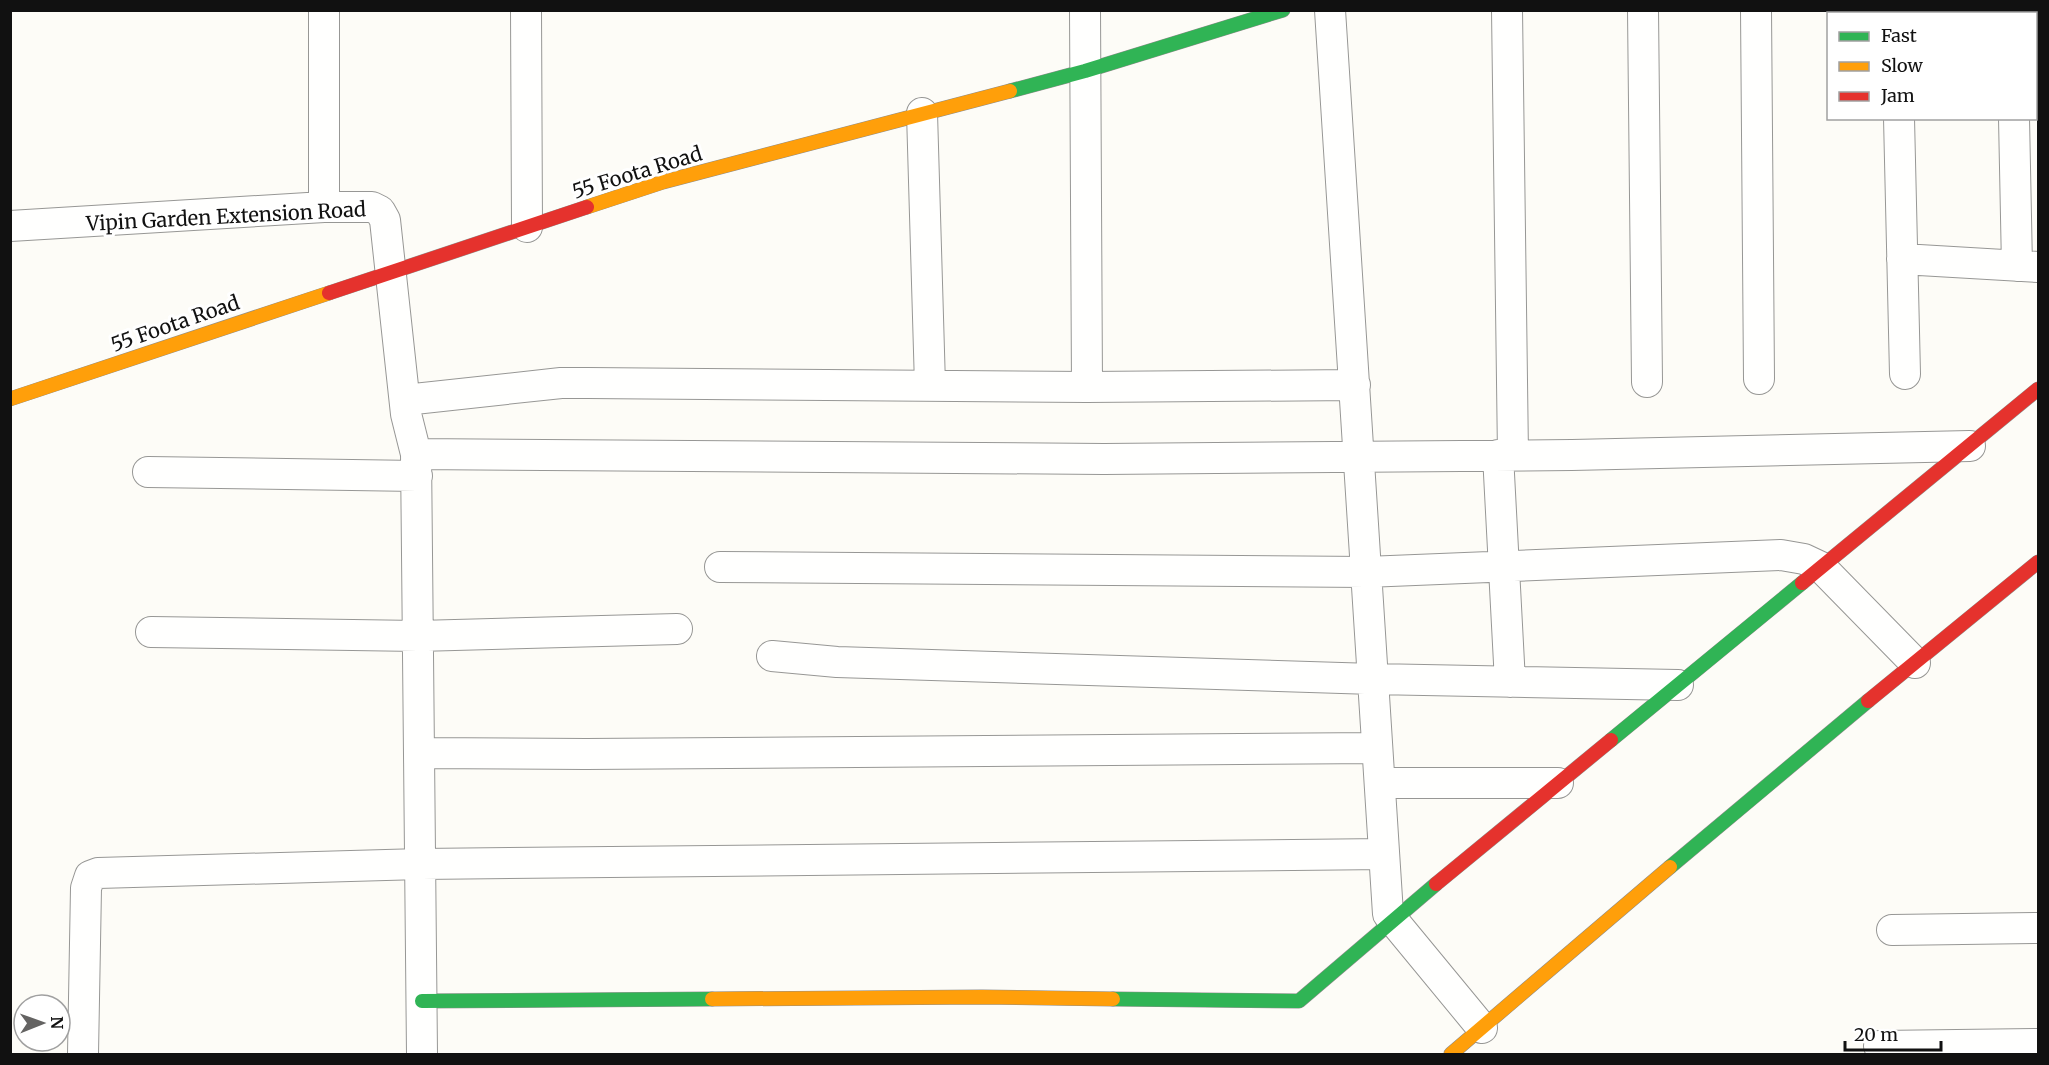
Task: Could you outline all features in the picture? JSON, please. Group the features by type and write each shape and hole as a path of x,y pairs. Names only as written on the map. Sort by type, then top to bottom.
{"street":[{"path":"324,10 324,207"},
{"path":"526,10 527,227"},
{"path":"1085,10 1087,387"},
{"name":"55 Foota Road","path":"10,399 663,182 1085,71 1284,10"},
{"path":"1330,10 1388,914 1482,1028"},
{"path":"1507,10 1504,565 1510,682"},
{"path":"1643,10 1647,382"},
{"path":"1756,10 1759,379"},
{"path":"922,113 930,386"},
{"path":"1899,120 1905,374"},
{"path":"1902,259 2028,266 2014,120"},
{"name":"Vipin Garden Extension Road","path":"10,226 324,207 372,207 380,211 385,220 392,271"},
{"path":"392,271 405,400 416,465 422,1054"},
{"path":"405,400 561,383 1087,387 1355,385"},
{"path":"422,1001 982,997 1299,1001 1392,920 2038,389"},
{"path":"148,472 416,465 1505,455 1970,446"},
{"path":"720,567 1366,572 1781,555 1804,559 1821,567 1915,663"},
{"path":"1451,1054 1744,803 2038,562"},
{"path":"151,632 418,636 677,629"},
{"path":"772,657 837,662 1373,679 1678,685"},
{"path":"419,753 586,754 1377,748"},
{"path":"1380,783 1558,783"},
{"path":"83,1054 86,888 90,876 98,873 421,864 1384,854"},
{"path":"1892,930 2038,928"},
{"path":"1879,1046 2038,1044"}],"traffic: fast":[{"path":"1010,91 1085,71 1283,10"},
{"path":"1611,740 1802,583"},
{"path":"1670,867 1868,701"},
{"path":"1113,999 1299,1001 1436,884"},
{"path":"422,1001 712,999"}],"traffic: slow":[{"path":"587,207 663,182 1010,91"},
{"path":"10,399 329,293"},
{"path":"1451,1054 1670,867"},
{"path":"712,999 982,997 1113,999"}],"traffic: jam":[{"path":"329,293 587,207"},
{"path":"1802,583 2038,389"},
{"path":"1868,701 2038,562"},
{"path":"1436,884 1611,740"}]}
